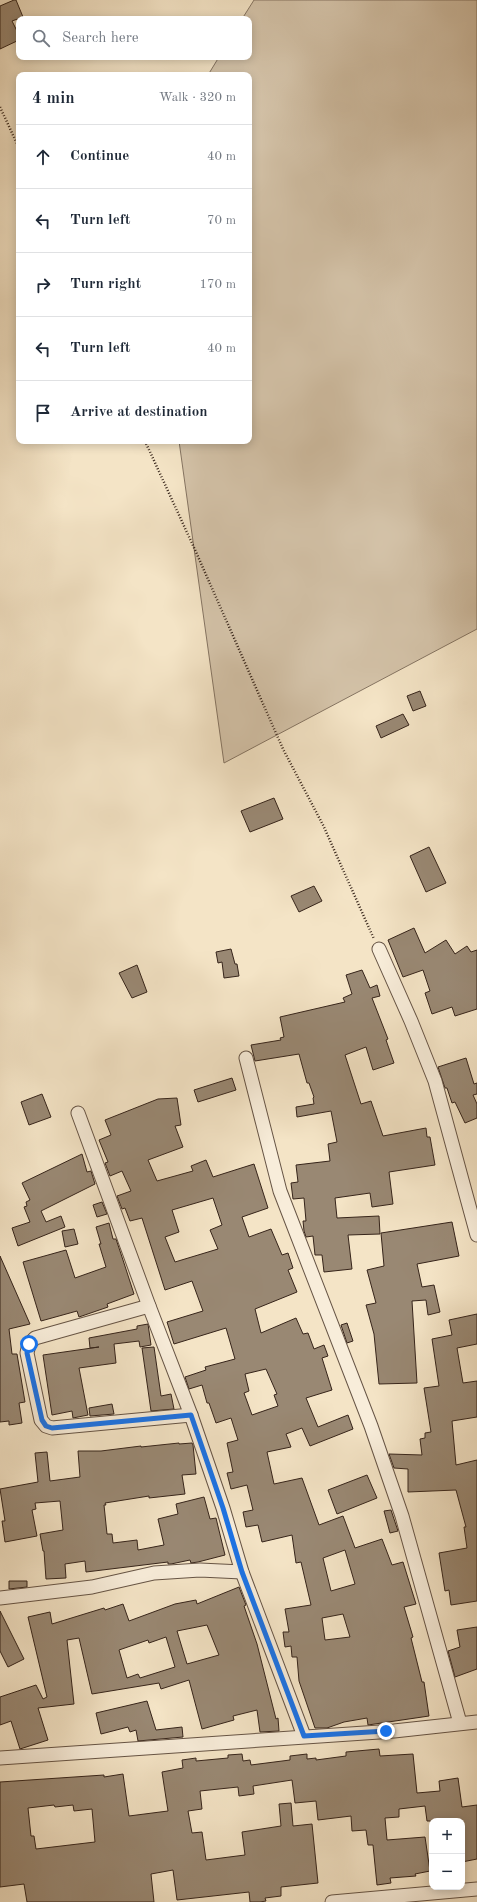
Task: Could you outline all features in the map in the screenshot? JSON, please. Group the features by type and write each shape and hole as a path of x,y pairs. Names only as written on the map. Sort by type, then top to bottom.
{"street":[{"path":"379,948 435,1081 477,1235"},
{"path":"246,1058 280,1191 344,1355 399,1509 460,1723"},
{"path":"78,1113 191,1415 223,1508 242,1572 304,1736"},
{"path":"149,1306 35,1338 29,1344 27,1353 42,1420 46,1426 52,1428 191,1415"},
{"path":"0,1598 92,1587 154,1573 200,1570 242,1572"},
{"path":"0,1758 394,1731 477,1722"},
{"path":"332,1902 396,1899 477,1889"}],"path":[{"path":"0,107 16,142"},
{"path":"146,444 283,749 323,825 379,948"}],"shaded area":[{"path":"254,0 477,0 477,629 224,763 179,444 252,444 252,72 210,72 217,60 252,60 252,16 244,16"}],"building":[{"path":"16,0 23,16 16,16 16,20 12,21 16,29 16,41 0,49 0,6"},
{"path":"420,691 426,706 413,711 407,696"},
{"path":"403,714 409,725 381,738 376,726"},
{"path":"274,798 283,819 250,832 241,811"},
{"path":"429,847 446,883 426,892 410,856"},
{"path":"314,886 322,901 299,912 291,896"},
{"path":"414,928 425,953 446,940 455,954 467,946 471,952 477,950 477,1009 455,1016 452,1007 432,1014 425,993 430,991 423,970 403,977 388,940"},
{"path":"231,949 235,964 237,964 239,976 224,978 222,962 218,963 216,952"},
{"path":"137,965 147,992 132,998 119,973"},
{"path":"362,970 370,988 377,985 380,996 372,998 388,1039 386,1040 394,1063 373,1070 366,1047 345,1055 361,1104 371,1101 383,1136 426,1128 427,1137 430,1137 435,1165 389,1172 393,1204 372,1207 370,1193 335,1198 337,1218 379,1216 380,1234 348,1235 352,1269 324,1272 322,1255 315,1255 313,1236 306,1237 304,1231 303,1221 306,1221 304,1198 293,1199 291,1183 298,1182 296,1165 330,1161 328,1144 337,1142 331,1111 297,1117 296,1107 314,1104 314,1097 309,1083 307,1083 299,1054 255,1061 251,1045 281,1040 280,1038 284,1037 280,1017 345,1002 343,998 352,994 346,975"},
{"path":"466,1058 474,1084 477,1083 477,1094 473,1095 477,1104 477,1118 465,1123 455,1102 452,1103 438,1067"},
{"path":"232,1078 236,1090 198,1102 194,1090"},
{"path":"42,1094 51,1117 29,1125 21,1102"},
{"path":"177,1098 181,1125 175,1126 183,1147 148,1160 157,1181 193,1171 191,1166 206,1160 213,1177 254,1164 268,1208 242,1217 249,1237 271,1229 282,1255 288,1253 293,1268 288,1270 297,1292 255,1309 261,1333 296,1318 303,1334 308,1333 314,1349 324,1345 328,1356 322,1358 332,1390 306,1398 318,1427 348,1415 353,1429 310,1446 302,1428 286,1434 291,1447 267,1452 274,1484 302,1478 319,1525 343,1516 355,1548 382,1539 392,1565 403,1562 416,1604 404,1607 413,1637 411,1638 422,1682 424,1682 429,1716 368,1725 367,1718 344,1722 327,1728 315,1728 299,1681 297,1657 292,1657 291,1646 285,1647 283,1632 289,1632 285,1609 311,1605 301,1562 296,1563 292,1535 262,1542 258,1525 246,1527 243,1512 253,1510 247,1485 231,1489 227,1473 233,1472 227,1443 238,1440 231,1418 216,1423 209,1403 207,1403 202,1385 189,1389 185,1377 206,1370 205,1367 235,1359 226,1328 174,1344 167,1322 203,1311 192,1281 165,1290 142,1218 130,1221 125,1208 122,1209 117,1196 131,1191 122,1171 110,1176 105,1163 108,1162 99,1140 111,1135 105,1120 158,1099","holes":["213,1198 222,1225 210,1230 218,1249 175,1262 165,1237 179,1232 172,1210","266,1369 277,1394 274,1395 278,1406 252,1415 244,1393 249,1391 245,1374","345,1550 355,1584 331,1591 323,1558","343,1614 350,1637 325,1640 322,1618"]},
{"path":"82,1154 87,1172 91,1171 95,1184 41,1211 46,1222 61,1216 65,1227 18,1246 12,1228 30,1222 24,1207 27,1206 26,1202 30,1200 22,1183"},
{"path":"102,1202 107,1214 97,1217 93,1205"},
{"path":"452,1222 459,1256 417,1264 422,1287 434,1285 440,1312 428,1315 426,1300 412,1301 417,1383 379,1384 374,1334 366,1305 376,1303 367,1270 384,1266 381,1233"},
{"path":"109,1223 113,1239 116,1239 134,1294 107,1304 108,1307 79,1317 77,1311 41,1321 23,1262 66,1250 75,1278 106,1267 99,1244 101,1244 96,1227"},
{"path":"74,1229 78,1244 65,1247 62,1231"},
{"path":"0,1256 30,1324 9,1329 12,1354 17,1354 25,1402 19,1403 22,1423 9,1425 9,1421 0,1422"},
{"path":"477,1314 477,1344 457,1348 463,1383 477,1381 477,1417 452,1421 456,1465 477,1460 477,1601 451,1605 449,1590 445,1591 439,1553 467,1548 464,1527 466,1527 456,1490 408,1492 408,1469 394,1468 389,1454 422,1455 420,1439 425,1438 425,1433 431,1432 424,1388 439,1386 432,1339 452,1335 449,1320"},
{"path":"347,1323 353,1341 347,1343 341,1325"},
{"path":"148,1324 151,1345 140,1347 139,1341 114,1344 116,1363 79,1368 88,1415 73,1418 72,1411 52,1415 43,1355 99,1347 90,1348 89,1338 137,1329 137,1326"},
{"path":"154,1347 161,1396 171,1394 174,1409 151,1411 142,1348"},
{"path":"112,1404 114,1414 90,1416 89,1408"},
{"path":"192,1443 193,1445 196,1474 182,1475 185,1494 149,1498 149,1496 105,1503 107,1534 112,1534 113,1543 137,1540 138,1550 164,1545 158,1519 178,1514 176,1504 204,1497 210,1519 216,1518 225,1555 191,1563 190,1560 171,1564 168,1564 168,1562 86,1572 85,1561 65,1564 66,1578 46,1579 44,1551 40,1534 63,1530 60,1501 35,1503 36,1509 32,1510 37,1536 5,1542 2,1521 5,1521 0,1489 38,1482 35,1453 47,1452 50,1481 80,1477 78,1451 101,1451"},
{"path":"367,1475 377,1498 337,1514 328,1490"},
{"path":"391,1510 398,1531 390,1533 384,1511"},
{"path":"9,1581 27,1581 27,1587 9,1589"},
{"path":"239,1587 246,1605 244,1606 257,1644 276,1719 278,1718 279,1731 260,1732 257,1710 233,1716 234,1720 202,1729 189,1680 161,1689 159,1683 92,1694 79,1638 67,1640 74,1704 38,1708 48,1740 20,1749 11,1721 0,1725 0,1697 36,1685 43,1699 47,1697 28,1617 50,1612 52,1624 104,1608 105,1610 123,1604 129,1621 175,1604 196,1600 197,1604","holes":["207,1625 219,1655 187,1664 177,1631","166,1637 175,1667 140,1678 138,1674 127,1678 119,1650 148,1640 149,1643"]},
{"path":"0,1611 24,1659 8,1667 0,1651"},
{"path":"477,1627 477,1669 455,1677 448,1651 460,1647 457,1630"},
{"path":"147,1701 156,1730 182,1727 183,1737 138,1741 136,1730 130,1732 128,1727 101,1734 96,1713"},
{"path":"379,1749 380,1756 413,1754 417,1793 440,1791 439,1781 458,1778 462,1807 477,1805 477,1859 465,1861 465,1818 429,1818 429,1821 427,1821 425,1806 399,1809 399,1817 385,1818 387,1840 425,1837 429,1871 415,1874 416,1876 390,1878 391,1883 377,1885 373,1845 368,1845 366,1830 352,1831 351,1816 318,1820 316,1801 295,1803 292,1780 253,1786 254,1794 239,1796 238,1787 200,1791 202,1809 188,1811 192,1833 202,1832 206,1860 245,1855 242,1832 281,1826 279,1804 291,1803 293,1826 312,1824 318,1883 281,1887 281,1896 265,1898 266,1901 260,1902 250,1902 249,1892 177,1900 173,1870 151,1874 154,1902 27,1902 24,1884 0,1887 0,1782 104,1775 104,1777 123,1774 129,1816 168,1811 162,1772 183,1768 182,1760 196,1758 196,1761 228,1758 228,1755 242,1754 243,1761 250,1760 251,1765 290,1760 290,1756 307,1754 307,1759 316,1758 316,1760 346,1756 346,1752","holes":["54,1805 55,1807 73,1805 74,1811 92,1809 95,1842 36,1849 34,1836 31,1836 28,1808"]}],"route":[{"path":"29,1344 27,1353 42,1420 46,1426 52,1428 191,1415 223,1508 242,1572 304,1736 386,1731"}]}
